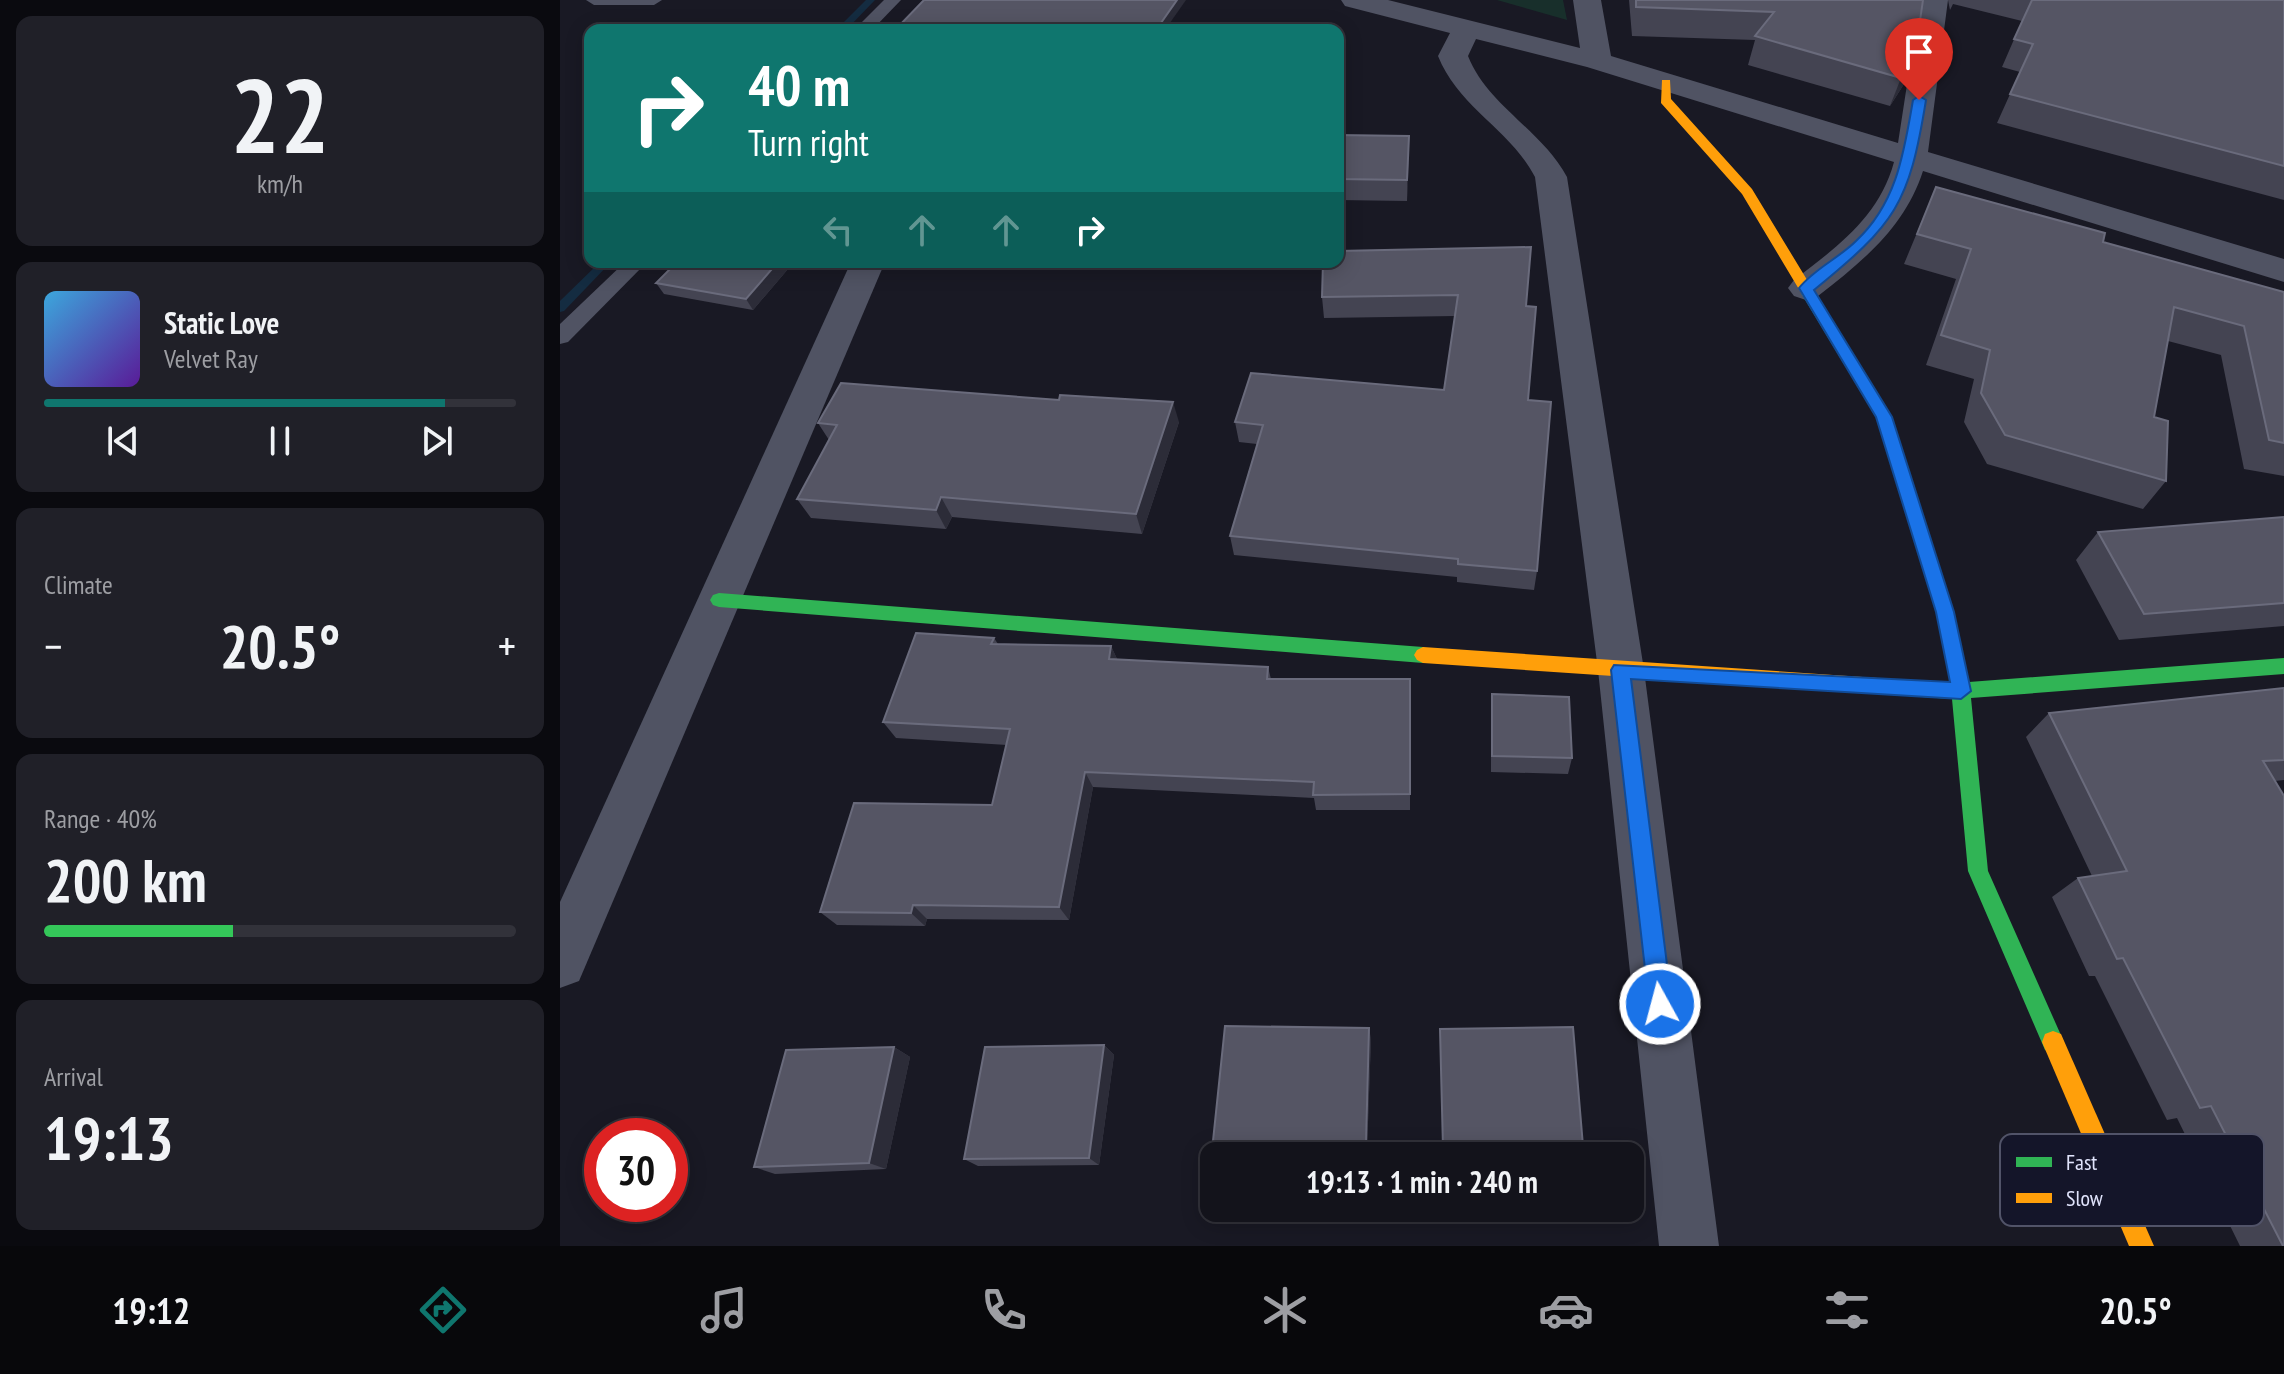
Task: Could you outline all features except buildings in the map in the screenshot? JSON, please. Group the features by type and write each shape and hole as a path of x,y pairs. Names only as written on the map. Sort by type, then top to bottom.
{"street":[{"path":"1355,0 1597,61 2284,271"},
{"path":"1587,0 1597,61"},
{"path":"1806,288 1862,244 1893,206 1910,156 1934,0"},
{"path":"1466,30 1453,56 1459,78 1530,145 1551,177 1621,670 1689,1246"},
{"path":"1666,83 1665,100 1747,192 1884,417 1945,612 1961,691 1978,871 2093,1134"},
{"path":"560,962 865,268"},
{"path":"719,600 1621,670 1961,691 2284,666"},
{"path":"2133,1226 2142,1246"}],"lane":[{"path":"594,0 654,0"},
{"path":"868,24 893,0"},
{"path":"560,337 631,268"}],"green space":[{"path":"1497,0 1563,0 1567,20"}],"waterway":[{"path":"847,24 871,0"},
{"path":"560,308 600,268"}],"traffic: fast":[{"path":"1808,293 1884,417 1945,612 1961,691 1978,871 2053,1042"},
{"path":"719,600 1423,655"},
{"path":"1907,688 1961,691 2284,666"}],"traffic: slow":[{"path":"1666,83 1665,100 1747,192 1808,293"},
{"path":"1423,655 1907,688"},
{"path":"2053,1042 2093,1134"},
{"path":"2133,1226 2142,1246"}],"route":[{"path":"1660,1004 1621,670 1961,691 1945,612 1884,417 1806,288 1862,244 1893,206 1910,156 1919,100"}]}
